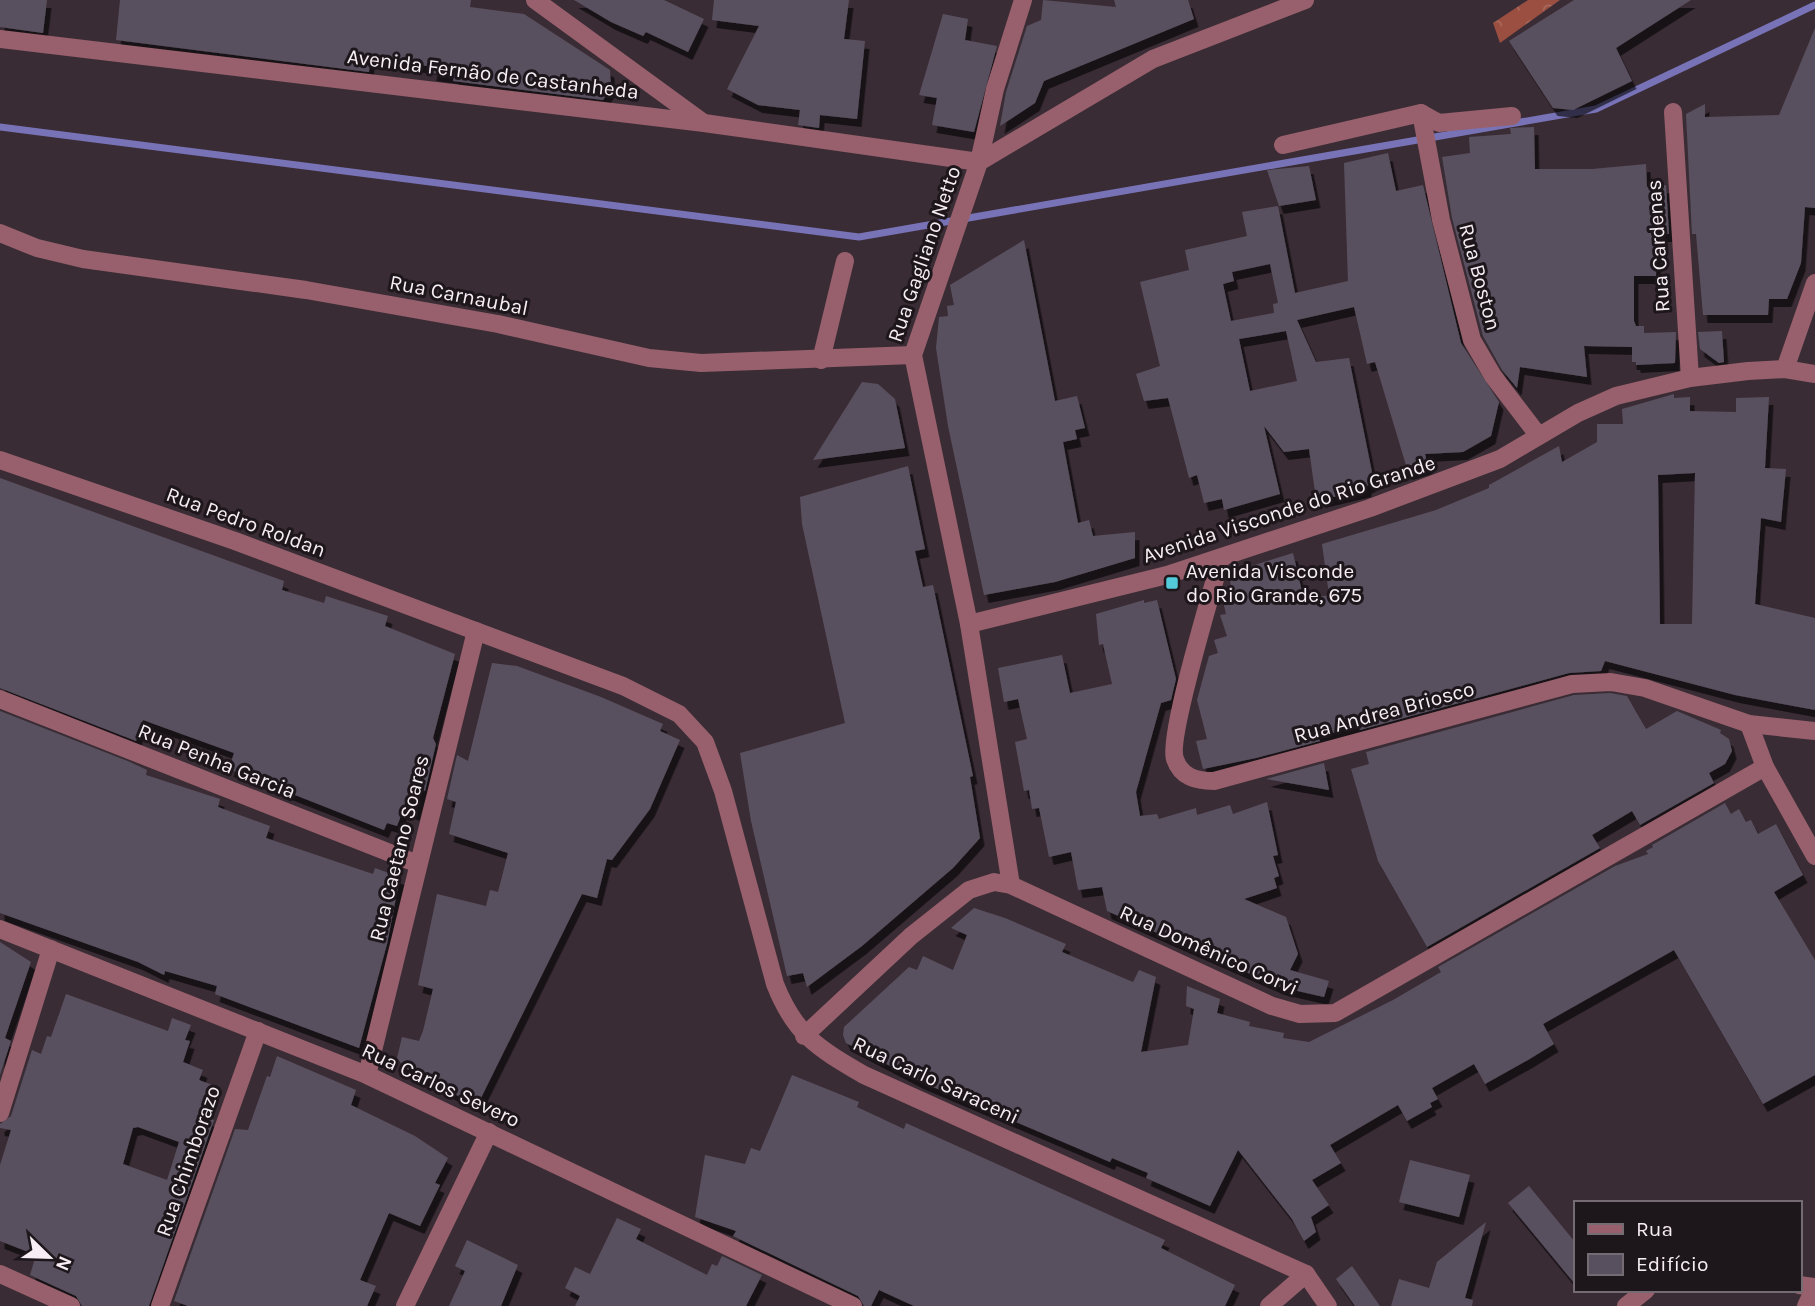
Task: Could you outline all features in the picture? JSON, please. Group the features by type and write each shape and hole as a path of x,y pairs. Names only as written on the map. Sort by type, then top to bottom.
{"street":[{"path":"535,0 704,123"},
{"path":"979,162 995,89 1023,0"},
{"name":"Rua Gagliano Netto","path":"1011,885 969,624 913,355 979,162 1153,59 1305,0"},
{"name":"Avenida Fernão de Castanheda","path":"0,39 704,123 979,162"},
{"name":"Rua Cardenas","path":"1673,112 1690,378"},
{"path":"1283,145 1421,113 1439,123 1512,116"},
{"name":"Rua Boston","path":"1421,113 1441,220 1472,340 1489,370 1538,435"},
{"name":"Rua Carnaubal","path":"0,233 37,247 83,259 333,294 498,324 649,358 701,363 913,355"},
{"path":"821,360 845,261"},
{"path":"1785,369 1815,283"},
{"name":"Avenida Visconde do Rio Grande","path":"969,624 1167,575 1457,477 1500,458 1538,435 1616,396 1690,378 1785,369 1815,374"},
{"name":"Rua Pedro Roldan","path":"0,460 235,541 476,631"},
{"name":"Rua Andrea Briosco","path":"1222,558 1187,681 1173,756 1180,769 1199,781 1214,781 1572,684 1611,682 1645,688 1749,724 1815,731"},
{"name":"Rua Caetano Soares","path":"367,1075 476,631"},
{"name":"Rua Carlo Saraceni","path":"476,631 623,686 679,714 693,726 705,742 723,791 775,984 783,1004 804,1036 864,1075 1306,1274"},
{"name":"Rua Penha Garcia","path":"0,699 418,864"},
{"path":"1749,724 1765,767 1815,856"},
{"name":"Rua Domênico Corvi","path":"804,1036 911,936 968,890 994,882 1011,885 1272,1006 1300,1014 1320,1016 1345,1009 1765,767"},
{"name":"Rua Carlos Severo","path":"0,929 367,1075 853,1306"},
{"path":"0,1113 51,949"},
{"name":"Rua Chimborazo","path":"160,1306 258,1031"},
{"path":"405,1306 489,1132"},
{"path":"0,1274 71,1306"},
{"path":"1269,1306 1306,1274 1328,1306"},
{"path":"1806,1306 1815,1287"},
{"path":"1626,1306 1644,1292"}],"green space":[{"path":"1528,0 1560,0 1500,43 1493,23"}],"building":[{"path":"0,0 47,0 43,33 0,27"},
{"path":"120,0 471,0 470,7 524,14 610,70 611,88 603,100 453,81 454,76 432,73 433,67 389,60 388,63 370,61 369,72 116,40"},
{"path":"574,0 664,0 704,19 688,52 646,32 643,36 611,22"},
{"path":"714,0 849,0 844,39 865,41 857,119 820,115 819,128 798,125 800,110 758,105 727,89 759,26 712,20"},
{"path":"1043,0 1116,7 1114,0 1188,0 1194,19 1044,81 1035,103 1000,126 1006,92 1027,26 1041,20"},
{"path":"1574,0 1691,0 1616,48 1632,81 1573,110 1553,108 1509,41"},
{"path":"943,14 968,19 965,40 997,46 974,132 932,125 937,98 919,95"},
{"path":"1815,28 1815,208 1805,207 1801,263 1787,299 1769,299 1768,315 1703,315 1696,234 1692,234 1686,114 1705,104 1705,117 1779,115"},
{"path":"1534,127 1535,169 1592,169 1646,164 1647,187 1666,185 1669,234 1657,234 1656,276 1634,276 1634,321 1636,326 1644,326 1644,333 1676,332 1675,363 1636,365 1636,362 1632,362 1632,347 1584,346 1587,377 1520,367 1517,388 1502,370 1483,336 1452,218 1442,157 1470,153 1469,137 1511,134 1510,128"},
{"path":"1388,153 1396,191 1423,185 1461,343 1499,402 1491,436 1463,452 1425,454 1428,466 1408,472 1375,362 1367,364 1354,307 1297,320 1316,362 1349,358 1374,482 1367,486 1367,489 1321,500 1315,492 1309,449 1284,452 1264,426 1280,494 1224,510 1222,499 1204,503 1197,475 1189,478 1168,398 1144,401 1136,374 1160,366 1140,282 1189,270 1185,250 1247,236 1242,212 1278,206 1295,293 1348,281 1344,163","holes":["1270,264 1278,303 1273,304 1274,313 1231,321 1223,284 1234,281 1232,272","1286,331 1297,381 1250,391 1239,339"]},
{"path":"1309,166 1316,200 1279,206 1267,170"},
{"path":"1024,240 1055,401 1077,396 1085,428 1075,430 1077,439 1063,442 1078,523 1089,520 1093,536 1135,532 1135,558 1055,582 984,595 948,426 936,348 939,317 948,316 947,306 954,305 950,285"},
{"path":"1722,331 1724,362 1719,363 1700,349 1698,332"},
{"path":"862,382 878,384 895,399 905,448 813,460"},
{"path":"1674,394 1674,398 1690,397 1690,411 1736,412 1736,398 1769,397 1765,468 1786,469 1781,522 1761,518 1755,604 1815,618 1815,710 1735,695 1605,661 1601,671 1569,673 1360,730 1359,725 1319,737 1320,741 1203,769 1196,741 1207,739 1197,700 1209,656 1218,653 1214,640 1227,636 1220,615 1226,614 1222,597 1224,589 1231,587 1229,573 1293,553 1304,600 1329,595 1322,544 1436,510 1489,488 1489,485 1559,446 1562,462 1597,442 1597,424 1623,424 1622,409","holes":["1695,473 1692,624 1660,624 1658,475"]},
{"path":"908,466 925,549 915,551 923,587 933,585 973,776 970,777 980,838 953,868 862,946 807,987 803,973 787,976 751,821 740,753 845,723 802,524 800,497"},
{"path":"0,478 284,581 282,590 324,603 326,596 388,616 385,626 455,654 433,738 436,744 425,791 422,789 415,813 404,808 397,826 387,823 384,830 229,769 234,753 143,720 136,741 0,688"},
{"path":"1144,600 1144,603 1157,600 1176,679 1171,700 1161,703 1136,792 1140,816 1157,814 1159,819 1196,808 1197,815 1230,805 1233,814 1267,802 1278,855 1273,856 1279,876 1274,878 1277,888 1244,899 1286,917 1298,954 1290,970 1329,981 1324,997 1280,987 1107,911 1102,887 1078,890 1071,852 1049,857 1039,808 1032,809 1029,790 1024,791 1015,742 1027,739 1018,699 1004,702 998,668 1062,655 1070,693 1112,684 1103,644 1099,645 1096,614"},
{"path":"492,663 517,666 601,697 663,724 660,731 680,740 650,809 612,860 607,859 597,898 582,894 477,1106 405,1068 397,1058 402,1037 419,1041 423,1031 433,989 418,985 437,894 486,906 490,890 498,892 508,853 449,834 456,802 447,799 457,755 468,761"},
{"path":"1610,693 1627,696 1646,729 1677,711 1721,730 1720,733 1729,739 1732,751 1725,764 1709,773 1714,783 1640,825 1632,811 1592,835 1600,848 1427,947 1378,861 1351,769 1369,764 1366,752 1574,695"},
{"path":"0,711 130,762 147,770 146,775 220,799 218,807 270,826 266,838 373,874 375,868 400,877 387,944 359,1048 215,994 217,986 165,971 164,975 138,962 0,913"},
{"path":"1324,763 1329,790 1266,779"},
{"path":"1725,803 1731,814 1739,809 1746,822 1751,820 1758,834 1776,824 1803,875 1774,892 1815,960 1815,1075 1763,1104 1674,950 1543,1024 1554,1044 1528,1060 1485,1084 1474,1064 1432,1088 1438,1099 1430,1103 1432,1107 1407,1121 1398,1105 1330,1145 1341,1163 1312,1180 1329,1205 1311,1217 1316,1232 1304,1241 1292,1219 1238,1150 1210,1206 1146,1178 1148,1173 1112,1158 1110,1162 919,1081 846,1043 843,1035 844,1027 909,967 917,970 923,956 953,970 967,935 951,928 974,908 1066,944 1062,952 1133,982 1139,970 1156,977 1141,1052 1188,1045 1194,1009 1186,1006 1187,986 1220,999 1217,1013 1250,1022 1249,1026 1284,1033 1283,1038 1309,1042 1393,1000 1441,972 1438,967 1615,866 1648,854 1646,851 1653,847 1652,845"},
{"path":"0,942 31,962 5,1038 11,1041 0,1075"},
{"path":"66,994 168,1031 172,1018 191,1025 185,1040 190,1041 183,1062 203,1070 199,1080 215,1086 204,1117 214,1120 149,1306 82,1306 76,1296 30,1275 36,1255 0,1241 0,1165 11,1130 0,1128 0,1124 11,1116 32,1050 41,1054 47,1036 51,1037","holes":["138,1127 179,1142 167,1180 123,1164 133,1128"]},
{"path":"277,1056 356,1090 351,1105 415,1136 448,1158 435,1183 440,1185 420,1226 389,1213 360,1280 376,1286 367,1306 188,1306 174,1301 235,1129 248,1130"},
{"path":"792,1075 859,1102 857,1107 904,1129 906,1123 1165,1240 1161,1248 1235,1285 1225,1306 914,1306 879,1290 871,1306 864,1306 858,1296 733,1236 736,1231 695,1217 705,1155 745,1164 751,1148 760,1151"},
{"path":"1410,1160 1470,1175 1459,1217 1399,1202"},
{"path":"1529,1186 1574,1241 1574,1283 1508,1203"},
{"path":"617,1218 641,1229 636,1239 707,1275 712,1264 717,1266 722,1256 762,1275 746,1306 575,1306 580,1296 565,1288 575,1267 590,1274"},
{"path":"1486,1222 1465,1298 1473,1300 1472,1306 1391,1306 1399,1279 1429,1288 1437,1262"},
{"path":"467,1240 518,1265 501,1306 449,1306 465,1271 455,1266"},
{"path":"1352,1266 1380,1306 1355,1306 1336,1279"}],"waterway":[{"path":"0,127 859,237 1596,109 1815,5"}],"place":[{"name":"Avenida Visconde do Rio Grande, 675","path":"1172,583"}]}
